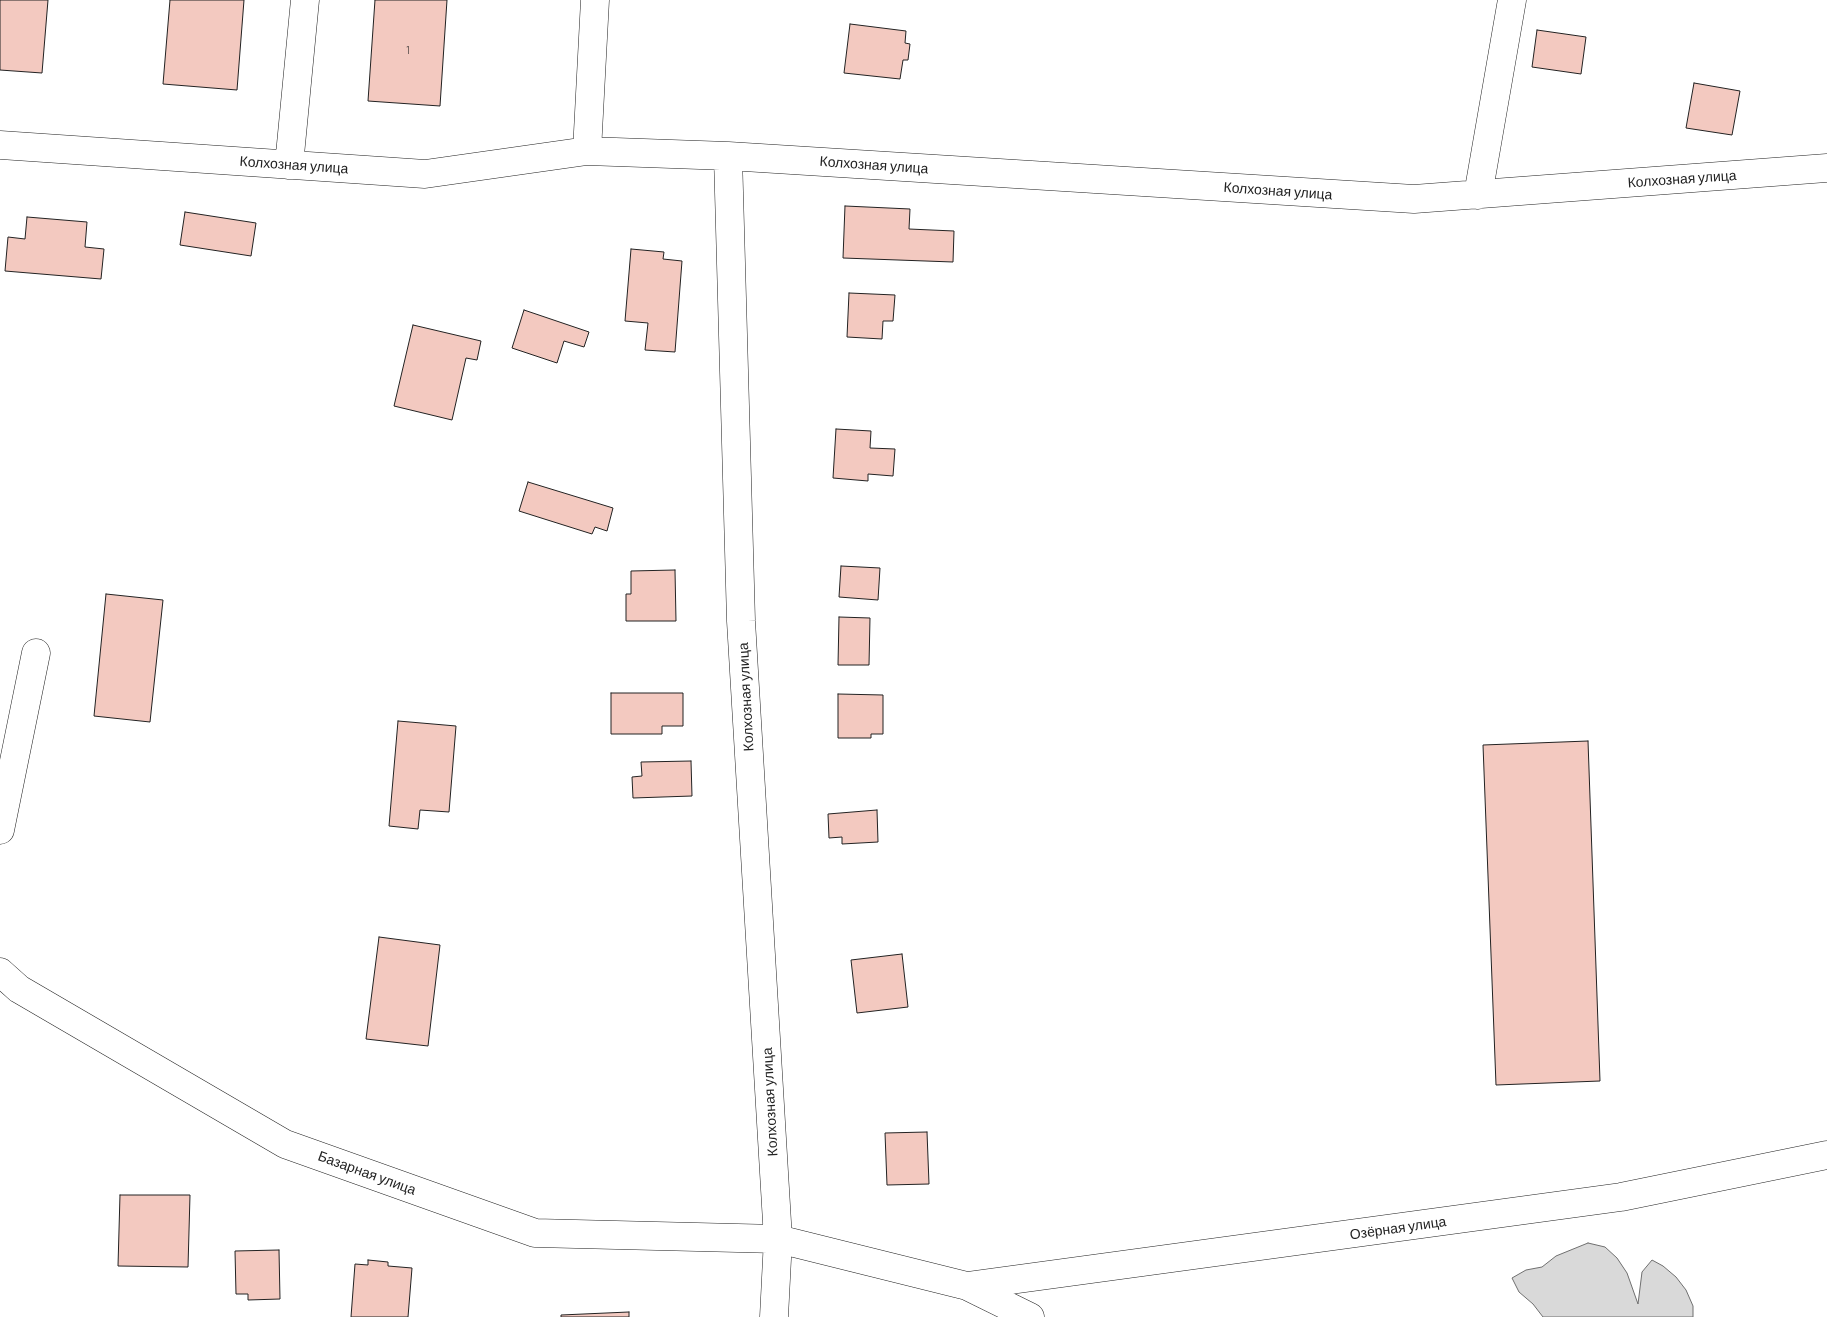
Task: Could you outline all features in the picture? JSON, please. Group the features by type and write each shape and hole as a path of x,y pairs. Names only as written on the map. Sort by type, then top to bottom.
{"street":[{"path":"289,165 305,0"},
{"path":"587,151 594,0"},
{"path":"1478,195 1512,0"},
{"name":"Колхозная улица","path":"0,145 425,174 587,151 728,156 1414,200 1827,168"},
{"name":"Колхозная улица","path":"728,156 741,621 778,1238"},
{"path":"0,830 36,653"},
{"name":"Базарная улица","path":"0,972 19,989 285,1144 535,1233 778,1238 967,1286"},
{"name":"Озёрная улица","path":"967,1286 1621,1197 1827,1155"},
{"path":"774,1317 778,1238"},
{"path":"967,1286 1030,1317"}],"shaded area":[{"path":"1588,1243 1605,1247 1617,1258 1627,1273 1638,1304 1642,1272 1652,1260 1663,1266 1676,1277 1686,1290 1693,1306 1693,1317 1543,1317 1533,1304 1519,1292 1512,1278 1526,1270 1542,1267 1556,1256"}],"building":[{"path":"0,0 48,0 42,73 0,70"},
{"path":"170,0 244,0 237,90 163,84"},
{"path":"375,0 447,0 440,106 368,101"},
{"path":"850,24 906,31 905,43 910,44 908,60 903,60 900,79 844,73"},
{"path":"1537,30 1586,37 1581,74 1532,67"},
{"path":"1694,83 1740,91 1732,135 1686,128"},
{"path":"845,206 910,209 909,229 954,231 953,262 843,258"},
{"path":"185,212 256,223 251,256 180,245"},
{"path":"27,217 87,222 85,247 104,249 101,279 5,271 8,237 25,239"},
{"path":"631,249 664,252 663,259 682,261 675,352 645,350 648,323 625,321"},
{"path":"849,293 895,295 893,321 883,321 882,339 847,337"},
{"path":"524,310 589,332 584,347 564,341 557,363 512,348"},
{"path":"413,325 481,341 477,360 466,358 452,420 394,406"},
{"path":"836,429 871,431 870,448 895,449 893,476 868,474 868,481 833,478"},
{"path":"528,482 613,508 607,531 595,527 592,534 519,511"},
{"path":"841,566 880,568 878,600 839,597"},
{"path":"675,570 676,621 626,621 626,594 631,594 631,571"},
{"path":"106,594 163,600 150,722 94,716"},
{"path":"839,617 870,618 869,665 838,665"},
{"path":"611,693 683,693 683,726 662,726 662,734 611,734"},
{"path":"838,694 883,695 883,734 871,734 871,738 838,738"},
{"path":"398,721 456,726 449,812 420,810 418,829 389,826"},
{"path":"1588,741 1600,1081 1496,1085 1483,745"},
{"path":"691,761 692,796 633,798 632,777 642,776 641,762"},
{"path":"877,810 878,842 842,844 842,837 829,838 828,814"},
{"path":"379,937 440,945 428,1046 366,1039"},
{"path":"902,954 908,1007 857,1013 851,960"},
{"path":"927,1132 929,1184 887,1185 885,1133"},
{"path":"120,1195 190,1195 188,1267 118,1266"},
{"path":"279,1250 280,1299 248,1300 248,1294 236,1294 235,1251"},
{"path":"368,1260 388,1262 388,1266 412,1268 408,1317 351,1317 355,1264 368,1265"},
{"path":"629,1312 629,1317 561,1317 561,1315"}]}
